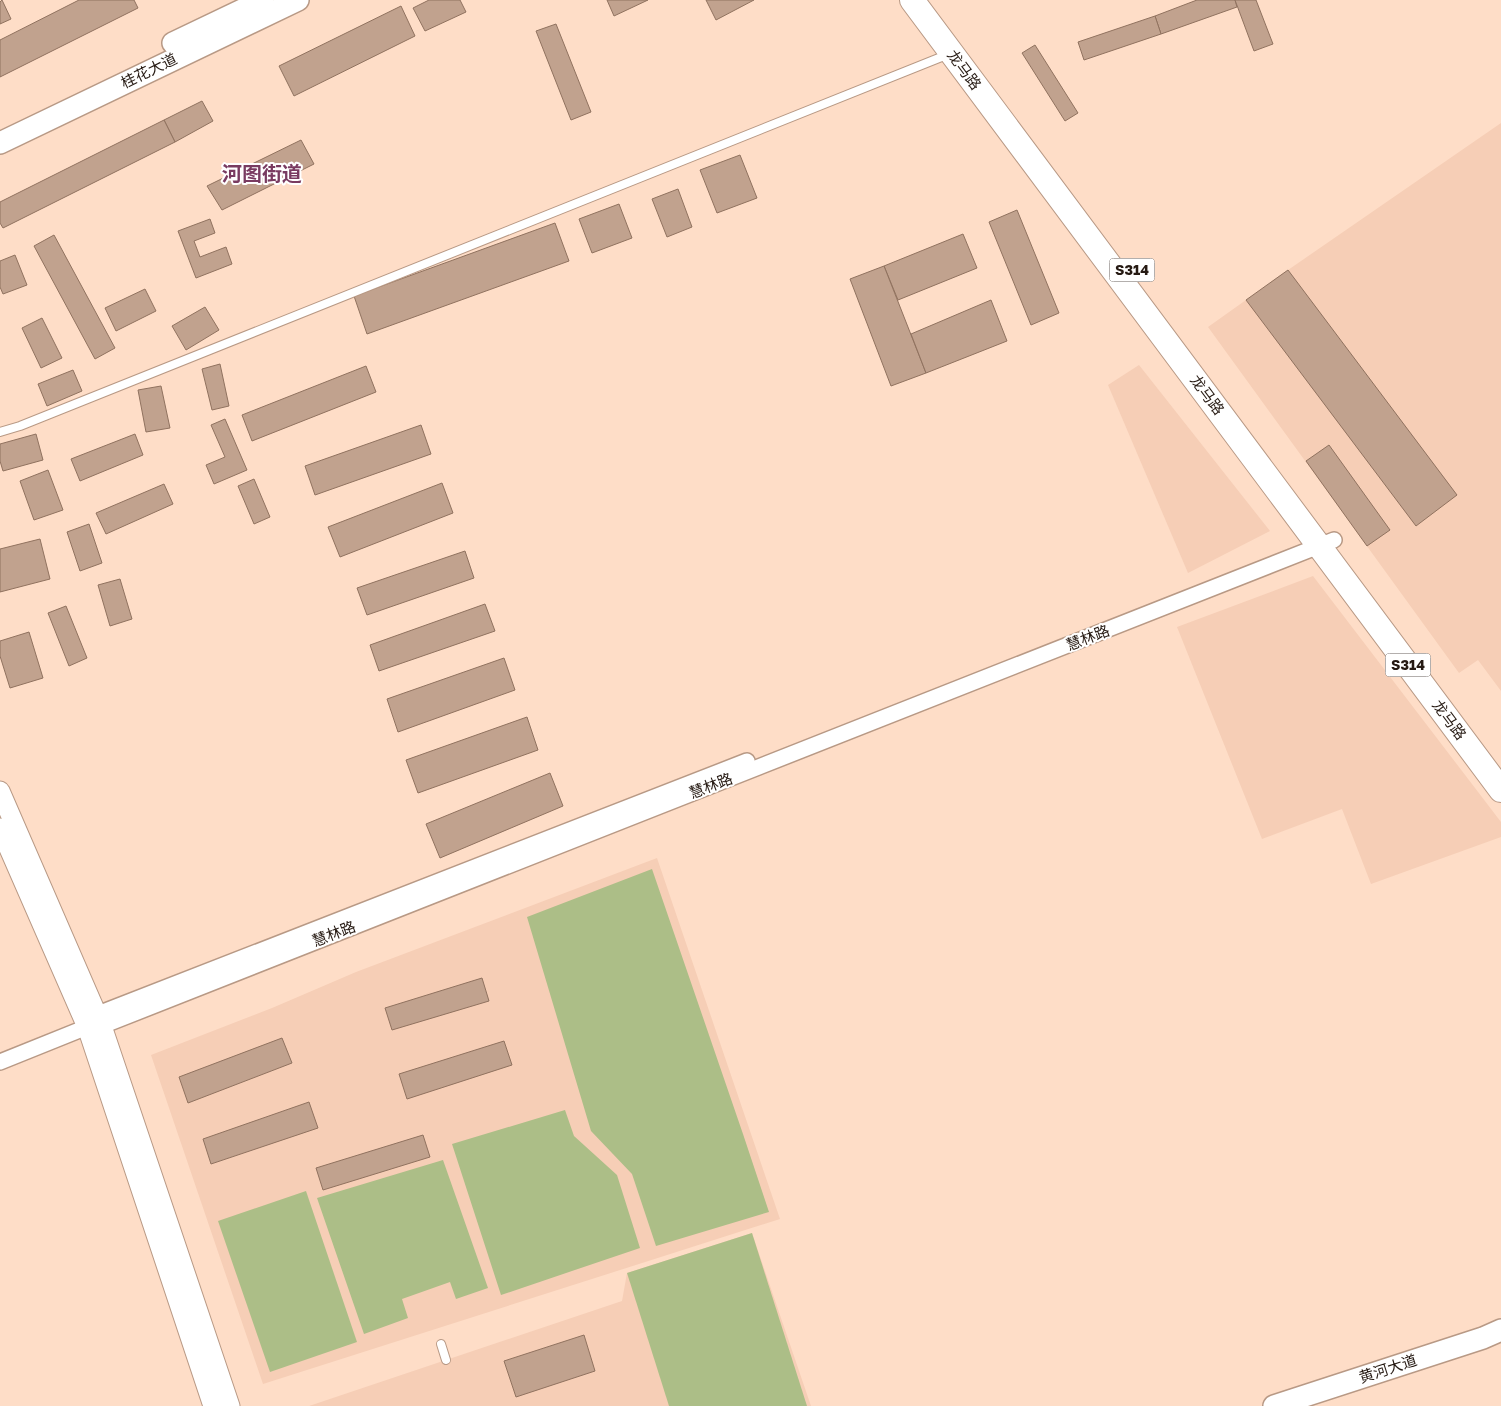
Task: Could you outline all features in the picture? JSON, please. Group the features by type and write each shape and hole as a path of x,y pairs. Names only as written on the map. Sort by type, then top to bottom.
{"main road":[{"name":"桂花大道","path":"0,127 263,0"},
{"name":"桂花大道","path":"0,143 298,0"},
{"name":"龙马路","path":"912,0 1324,539 1501,763"},
{"name":"龙马路","path":"931,0 1324,539 1501,790"},
{"name":"黄河大道","path":"1274,1406 1483,1338 1501,1330"},
{"name":"黄河大道","path":"1314,1406 1501,1345"}],"street":[{"name":"慧林路","path":"0,1062 96,1022 1324,539"},
{"path":"0,791 96,1022 230,1406"},
{"path":"0,828 96,1022 213,1406"}],"lane":[{"path":"0,432 951,53"},
{"path":"441,1344 446,1360"}],"shaded area":[{"path":"1501,123 1501,691 1478,660 1459,673 1208,327"},
{"path":"1139,365 1270,531 1188,573 1108,385"},
{"path":"1313,576 1501,822 1501,837 1371,884 1342,809 1262,839 1177,627"},
{"path":"657,858 780,1219 263,1384 151,1055 272,1008 356,972"},
{"path":"752,1233 811,1406 309,1406 622,1301 627,1273"}],"green space":[{"path":"652,869 769,1212 656,1246 632,1174 591,1131 527,917"},
{"path":"565,1110 574,1136 617,1175 640,1248 501,1295 452,1144"},
{"path":"443,1160 488,1288 456,1299 450,1282 402,1299 408,1318 364,1334 317,1198"},
{"path":"306,1191 357,1342 270,1372 218,1221"},
{"path":"752,1233 807,1406 669,1406 627,1273"}],"building":[{"path":"2,0 11,19 0,24 0,2"},
{"path":"79,0 134,0 138,8 0,77 0,40"},
{"path":"429,0 460,0 466,12 425,31 413,8"},
{"path":"607,0 648,0 614,16"},
{"path":"706,0 754,0 716,20"},
{"path":"1197,0 1235,0 1237,7 1161,34 1155,16"},
{"path":"1235,0 1256,0 1273,44 1254,51"},
{"path":"401,6 415,36 294,96 279,66"},
{"path":"1155,16 1161,34 1084,60 1078,42"},
{"path":"556,24 591,112 571,120 536,31"},
{"path":"1035,45 1078,113 1065,121 1022,53"},
{"path":"202,101 213,121 175,142 164,120"},
{"path":"164,120 175,142 3,228 0,223 0,202"},
{"path":"301,140 314,164 222,210 207,186"},
{"path":"740,155 757,198 717,213 700,170"},
{"path":"678,189 692,227 667,237 652,199"},
{"path":"619,204 632,238 592,253 579,219"},
{"path":"1017,210 1059,313 1031,325 989,222"},
{"path":"210,219 215,233 194,241 200,257 226,247 232,264 196,278 178,231"},
{"path":"555,223 569,261 367,334 354,296"},
{"path":"963,234 977,268 898,300 884,266"},
{"path":"54,235 115,348 95,359 34,246"},
{"path":"15,255 27,285 3,294 0,287 0,261"},
{"path":"884,266 926,373 891,386 850,279"},
{"path":"1288,270 1457,495 1416,526 1246,300"},
{"path":"145,289 156,311 116,331 105,308"},
{"path":"991,300 1007,341 926,373 911,334"},
{"path":"205,307 219,330 186,350 172,326"},
{"path":"42,318 62,358 41,368 22,328"},
{"path":"220,364 229,406 212,410 202,369"},
{"path":"366,366 376,392 252,441 242,415"},
{"path":"73,370 82,391 47,406 38,384"},
{"path":"161,386 170,428 146,432 138,390"},
{"path":"225,419 247,470 214,484 206,465 225,457 211,425"},
{"path":"421,425 431,454 315,495 305,466"},
{"path":"36,434 43,460 3,471 0,461 0,444"},
{"path":"135,434 143,455 80,481 71,459"},
{"path":"1329,445 1390,530 1367,546 1306,461"},
{"path":"48,470 63,510 34,520 20,481"},
{"path":"254,479 270,517 254,524 238,486"},
{"path":"442,483 453,513 340,557 328,527"},
{"path":"164,484 173,504 106,534 96,513"},
{"path":"89,524 102,563 80,571 67,532"},
{"path":"40,539 50,579 0,592 0,549"},
{"path":"465,551 474,578 367,615 357,588"},
{"path":"120,579 132,619 110,626 98,585"},
{"path":"485,604 495,631 379,671 370,645"},
{"path":"66,606 87,658 69,666 48,613"},
{"path":"29,632 43,678 10,688 0,656 0,641"},
{"path":"504,658 515,690 398,732 387,699"},
{"path":"527,717 538,750 418,793 406,760"},
{"path":"550,773 563,806 440,858 426,824"},
{"path":"482,978 489,1001 392,1030 385,1008"},
{"path":"282,1038 292,1063 188,1103 179,1077"},
{"path":"504,1041 512,1065 407,1099 399,1074"},
{"path":"309,1102 318,1128 211,1164 203,1139"},
{"path":"423,1135 430,1157 323,1190 316,1168"},
{"path":"584,1335 595,1371 516,1397 504,1361"}],"district":[{"name":"河图街道","path":"262,174"}]}
